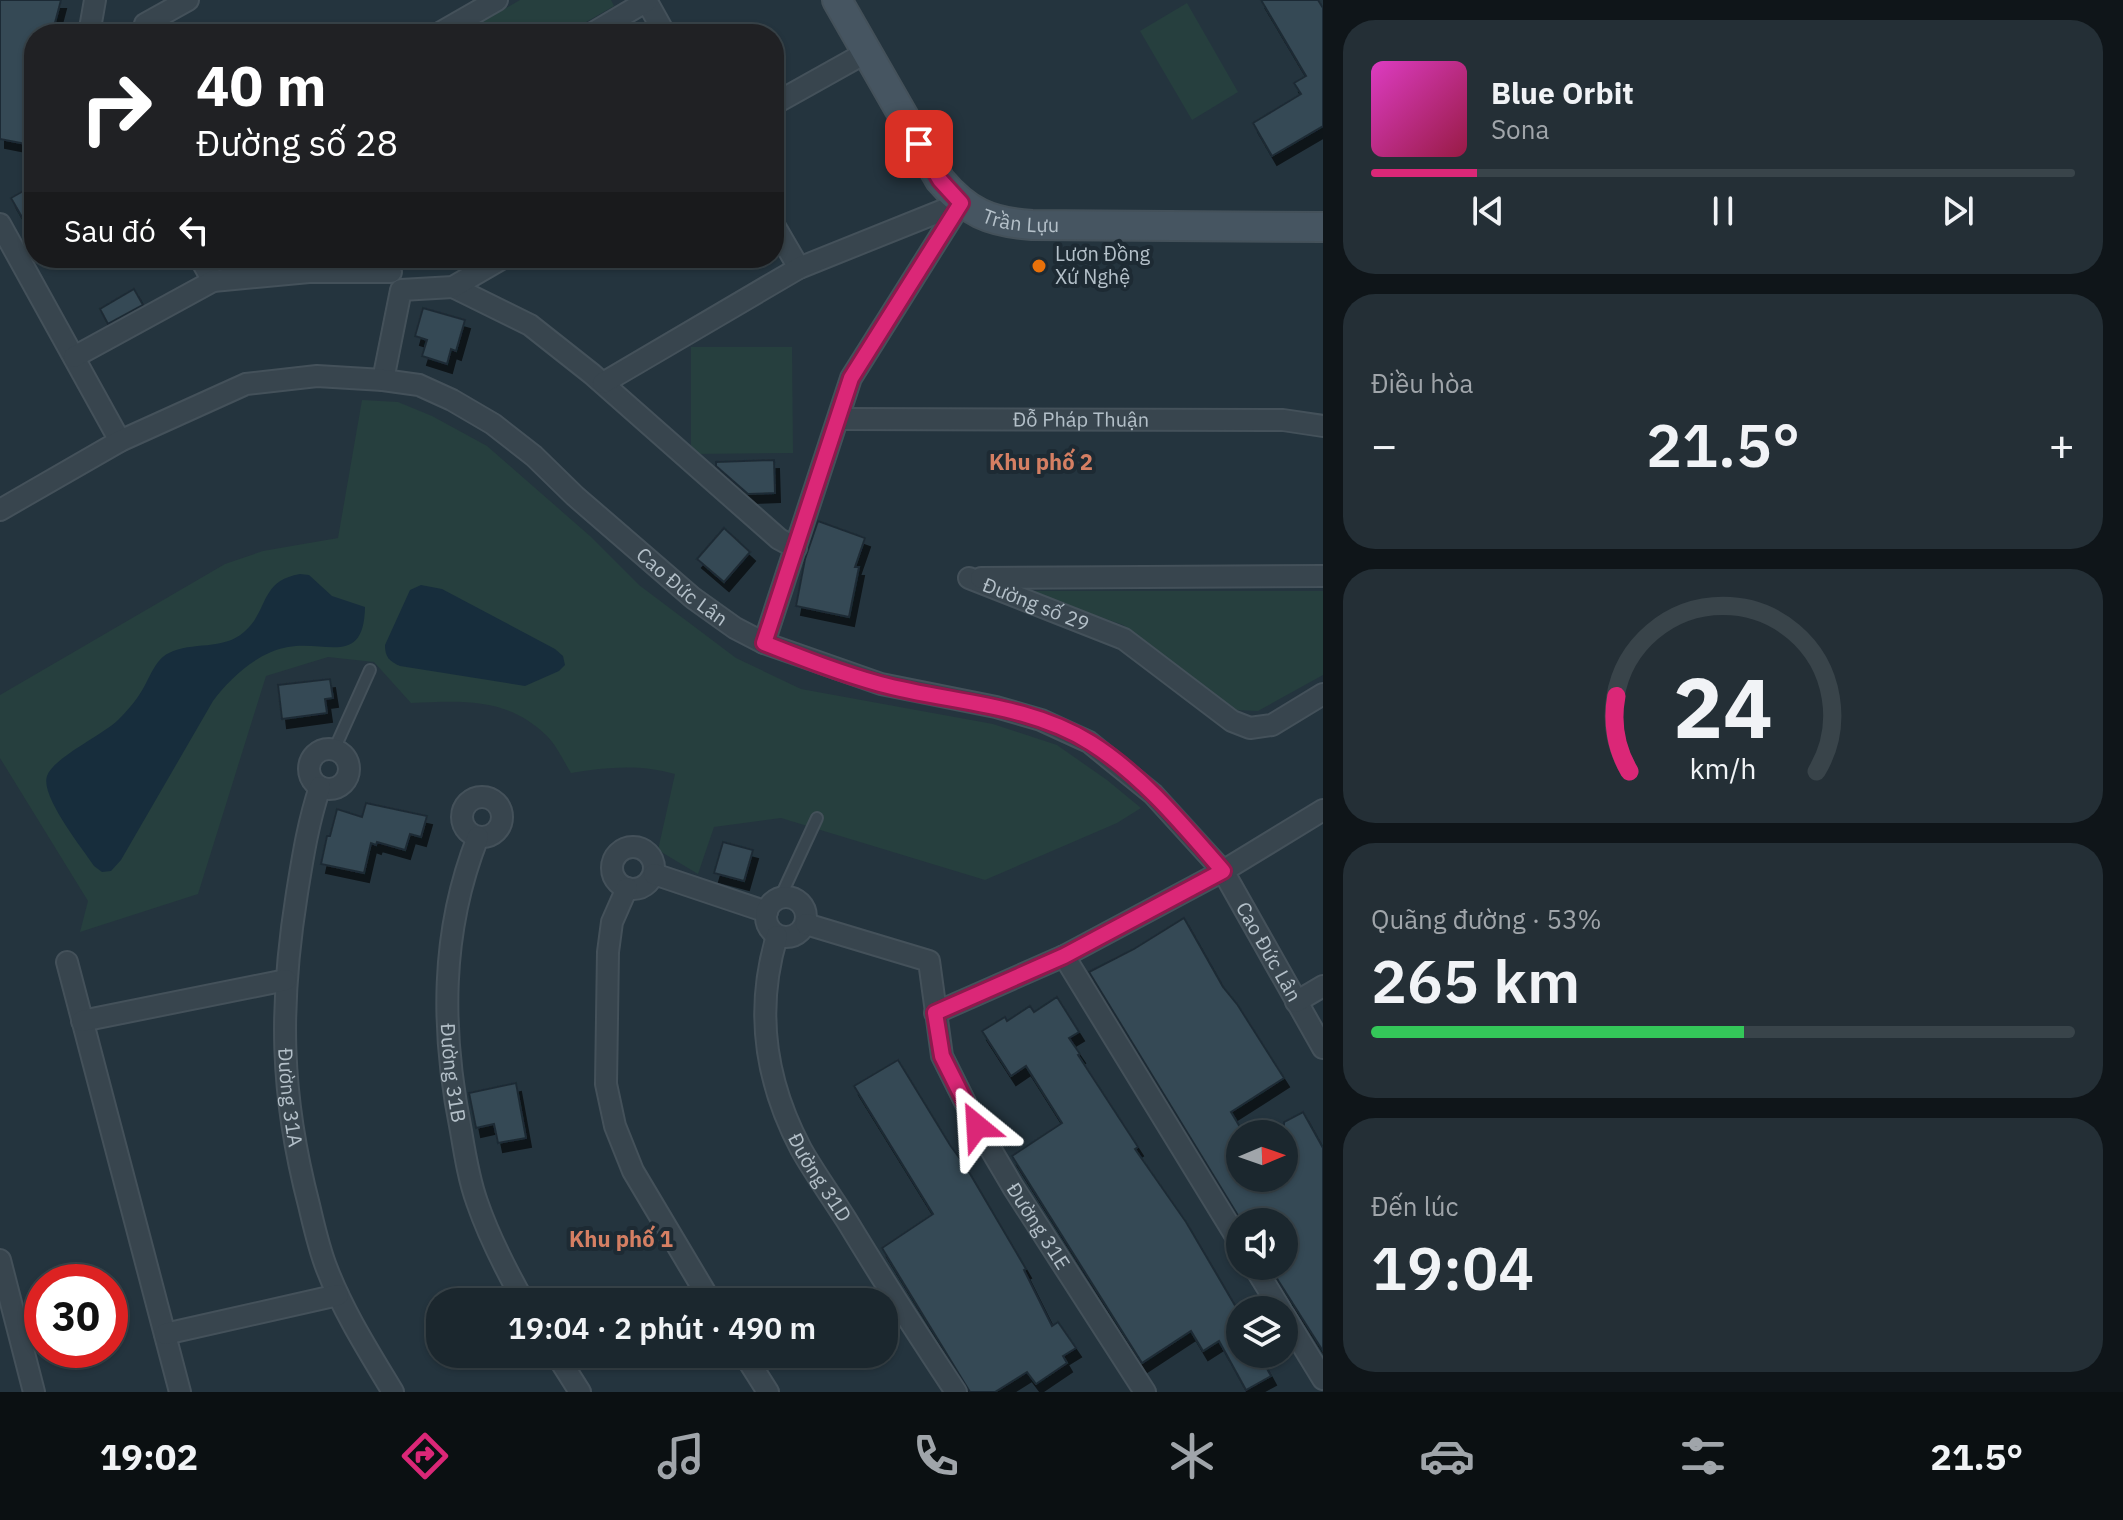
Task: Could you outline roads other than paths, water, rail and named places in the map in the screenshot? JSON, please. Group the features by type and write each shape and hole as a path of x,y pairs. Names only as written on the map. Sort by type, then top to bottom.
{"street":[{"path":"91,24 95,0"},
{"path":"145,24 188,0"},
{"path":"455,24 497,0"},
{"path":"607,24 646,0 659,24"},
{"name":"Trần Lựu","path":"837,0 940,180 961,203 974,211 999,220 1032,225 1323,227"},
{"path":"784,98 867,52"},
{"path":"603,383 799,268 961,203"},
{"path":"764,643 851,378 961,203"},
{"path":"0,224 24,267"},
{"path":"784,242 799,268"},
{"path":"24,268 120,441"},
{"path":"206,268 213,281"},
{"path":"74,357 213,281 354,268"},
{"path":"383,380 401,290 389,268"},
{"path":"401,290 453,287 486,268"},
{"path":"453,287 530,325 603,383 779,539 796,548"},
{"name":"Cao Đức Lân","path":"0,510 120,441 246,384 317,376 419,385 493,424 534,456 575,496 693,598 735,628 764,643 881,684 996,707 1041,720 1089,742 1153,794 1223,871 1323,1048"},
{"name":"Đỗ Pháp Thuận","path":"839,419 1283,420 1323,426"},
{"name":"Đường số 29","path":"1323,576 969,578 1124,639 1232,721 1250,728 1272,725 1323,694"},
{"path":"334,750 348,763 347,777 333,789 320,787 311,778 311,760 321,751 334,750"},
{"name":"Đường 31A","path":"320,787 308,821 287,956 285,1078 291,1119 326,1268 393,1392"},
{"path":"935,1013 1064,956 1223,871 1323,810"},
{"name":"Đường 31B","path":"478,837 454,913 447,971 448,1056 477,1201 517,1288"},
{"path":"637,847 653,860 654,874 646,885 627,888 616,880 614,860 624,850 637,847"},
{"path":"654,874 774,905 793,898 806,911 806,924 797,935 777,936 768,926 774,905"},
{"path":"627,888 612,922 608,952 606,1084 612,1112 633,1171 703,1288"},
{"name":"Đường 31E","path":"806,924 929,961 942,1056 977,1126 1145,1392"},
{"name":"Đường 31D","path":"777,936 767,967 764,998 765,1029 777,1090 801,1149 956,1392"},
{"path":"1064,956 1226,1220"},
{"path":"67,962 180,1392"},
{"path":"82,1021 286,980"},
{"path":"1296,1002 1323,986"},
{"path":"0,1260 34,1392"},
{"path":"165,1334 338,1295"},
{"path":"1298,1338 1323,1379"},
{"path":"565,1368 580,1392"},
{"path":"753,1368 768,1392"}],"lane":[{"path":"334,750 370,670"},
{"path":"774,905 817,818"}],"water":[{"path":"300,574 309,575 332,596 365,607 358,638 340,647 302,646 277,650 236,675 213,701 121,860 111,871 102,872 94,866 56,809 47,785 51,769 118,720 164,656 178,649 236,638 252,624 277,583"},
{"path":"421,585 442,589 555,649 563,656 565,665 559,671 525,686 396,664 387,656 385,645 410,590"}],"place":[{"name":"Lươn Đồng Xứ Nghệ","path":"1039,266"}],"district":[{"name":"Khu phố 2","path":"1041,462"},
{"name":"Khu phố 1","path":"621,1239"}]}
